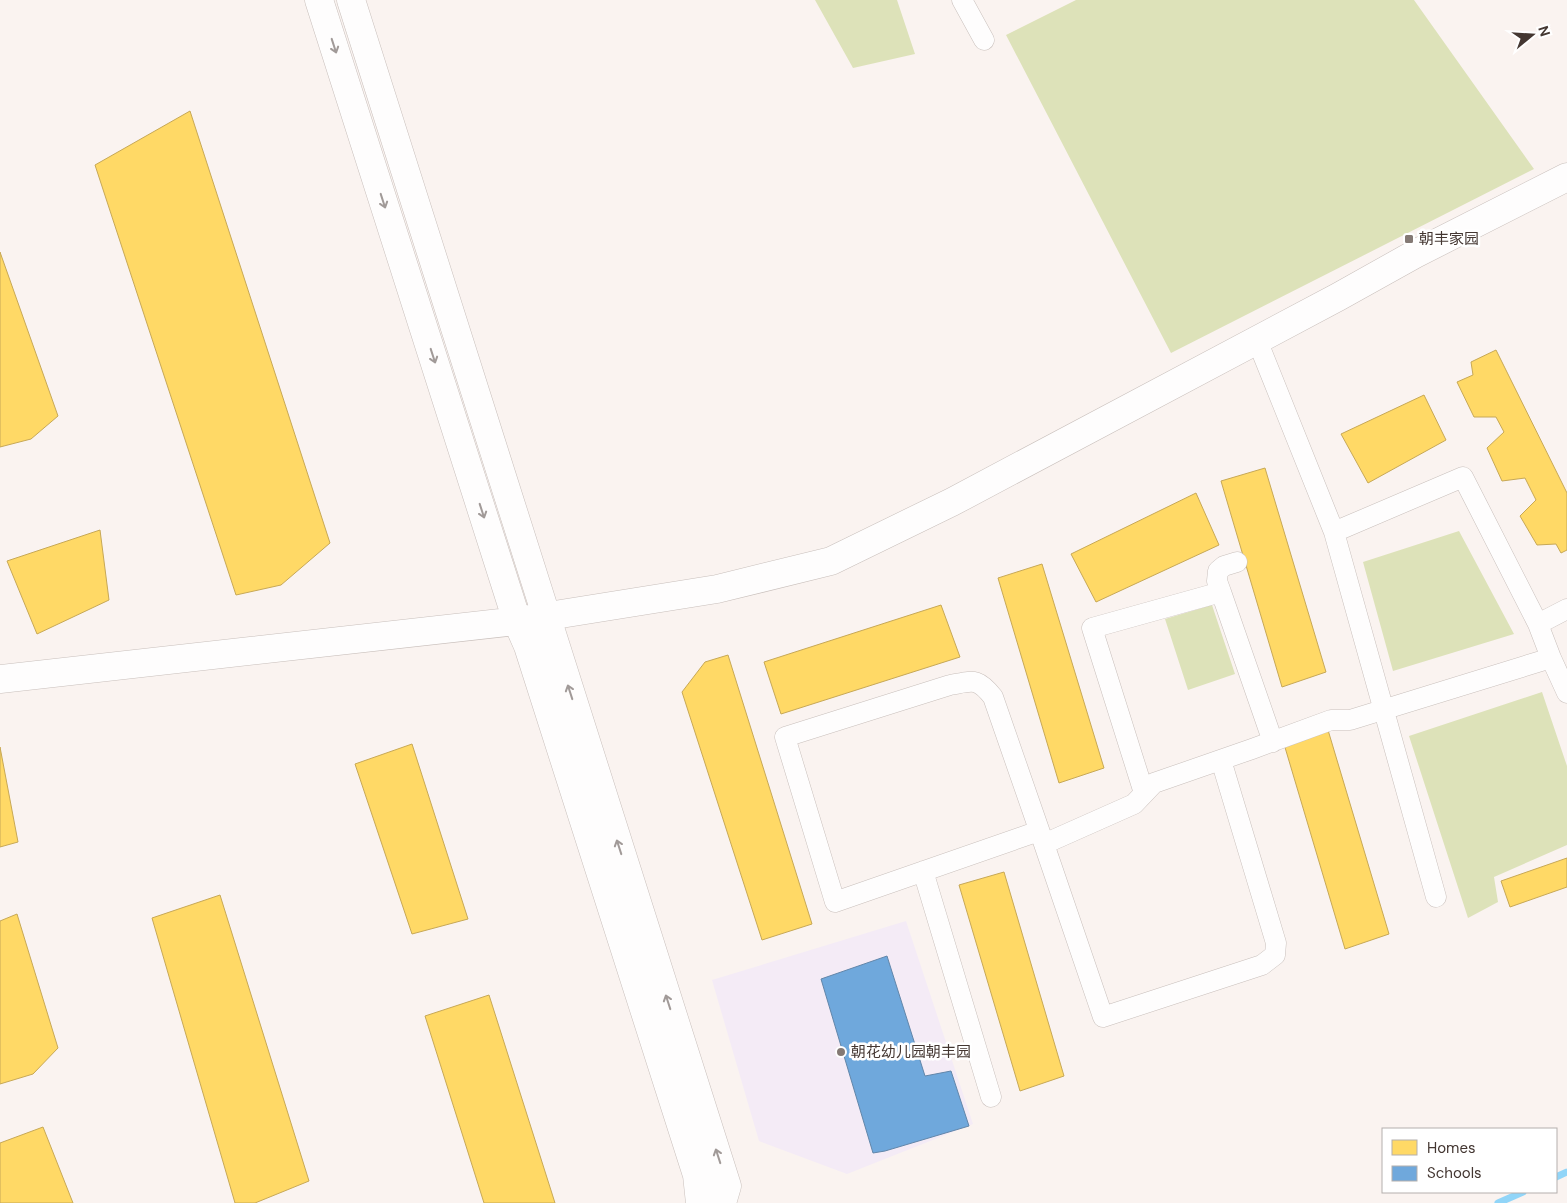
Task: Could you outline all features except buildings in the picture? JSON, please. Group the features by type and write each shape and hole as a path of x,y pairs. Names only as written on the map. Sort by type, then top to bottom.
{"street":[{"path":"319,0 517,621 528,646 697,1175 700,1203"},
{"path":"351,0 727,1186 722,1203"},
{"path":"962,0 984,40"},
{"path":"0,680 546,617 717,589 831,561 952,502 1415,254 1567,176"},
{"path":"1257,340 1334,532 1436,898"},
{"path":"1334,532 1463,477 1538,624 1567,693"},
{"path":"1237,562 1224,566 1218,571 1217,580 1273,742"},
{"path":"1144,793 1092,628 1221,592"},
{"path":"1538,624 1567,609"},
{"path":"1221,760 1276,943 1275,956 1262,965 1103,1017 1042,837 993,697 985,686 975,681 950,685 785,737 834,902 923,871 1042,837 1134,804 1154,783 1331,720 1350,720 1551,658"},
{"path":"923,871 991,1097"}],"shaded area":[{"name":"朝花幼儿园朝丰园","path":"906,921 973,1124 847,1174 759,1141 712,980"}],"green space":[{"path":"815,0 897,0 915,54 853,68"},
{"path":"1076,0 1414,0 1534,169 1171,353 1006,35"},
{"path":"1459,531 1514,634 1393,671 1363,562"},
{"path":"1212,605 1235,674 1188,690 1165,619"},
{"path":"1542,692 1567,766 1567,845 1494,877 1498,902 1468,918 1409,736"}],"waterway":[{"path":"1557,1177 1567,1172"},
{"path":"1498,1203 1521,1193"}],"place":[{"name":"朝丰家园","path":"1409,239"},
{"name":"朝花幼儿园朝丰园","path":"841,1052"}]}
